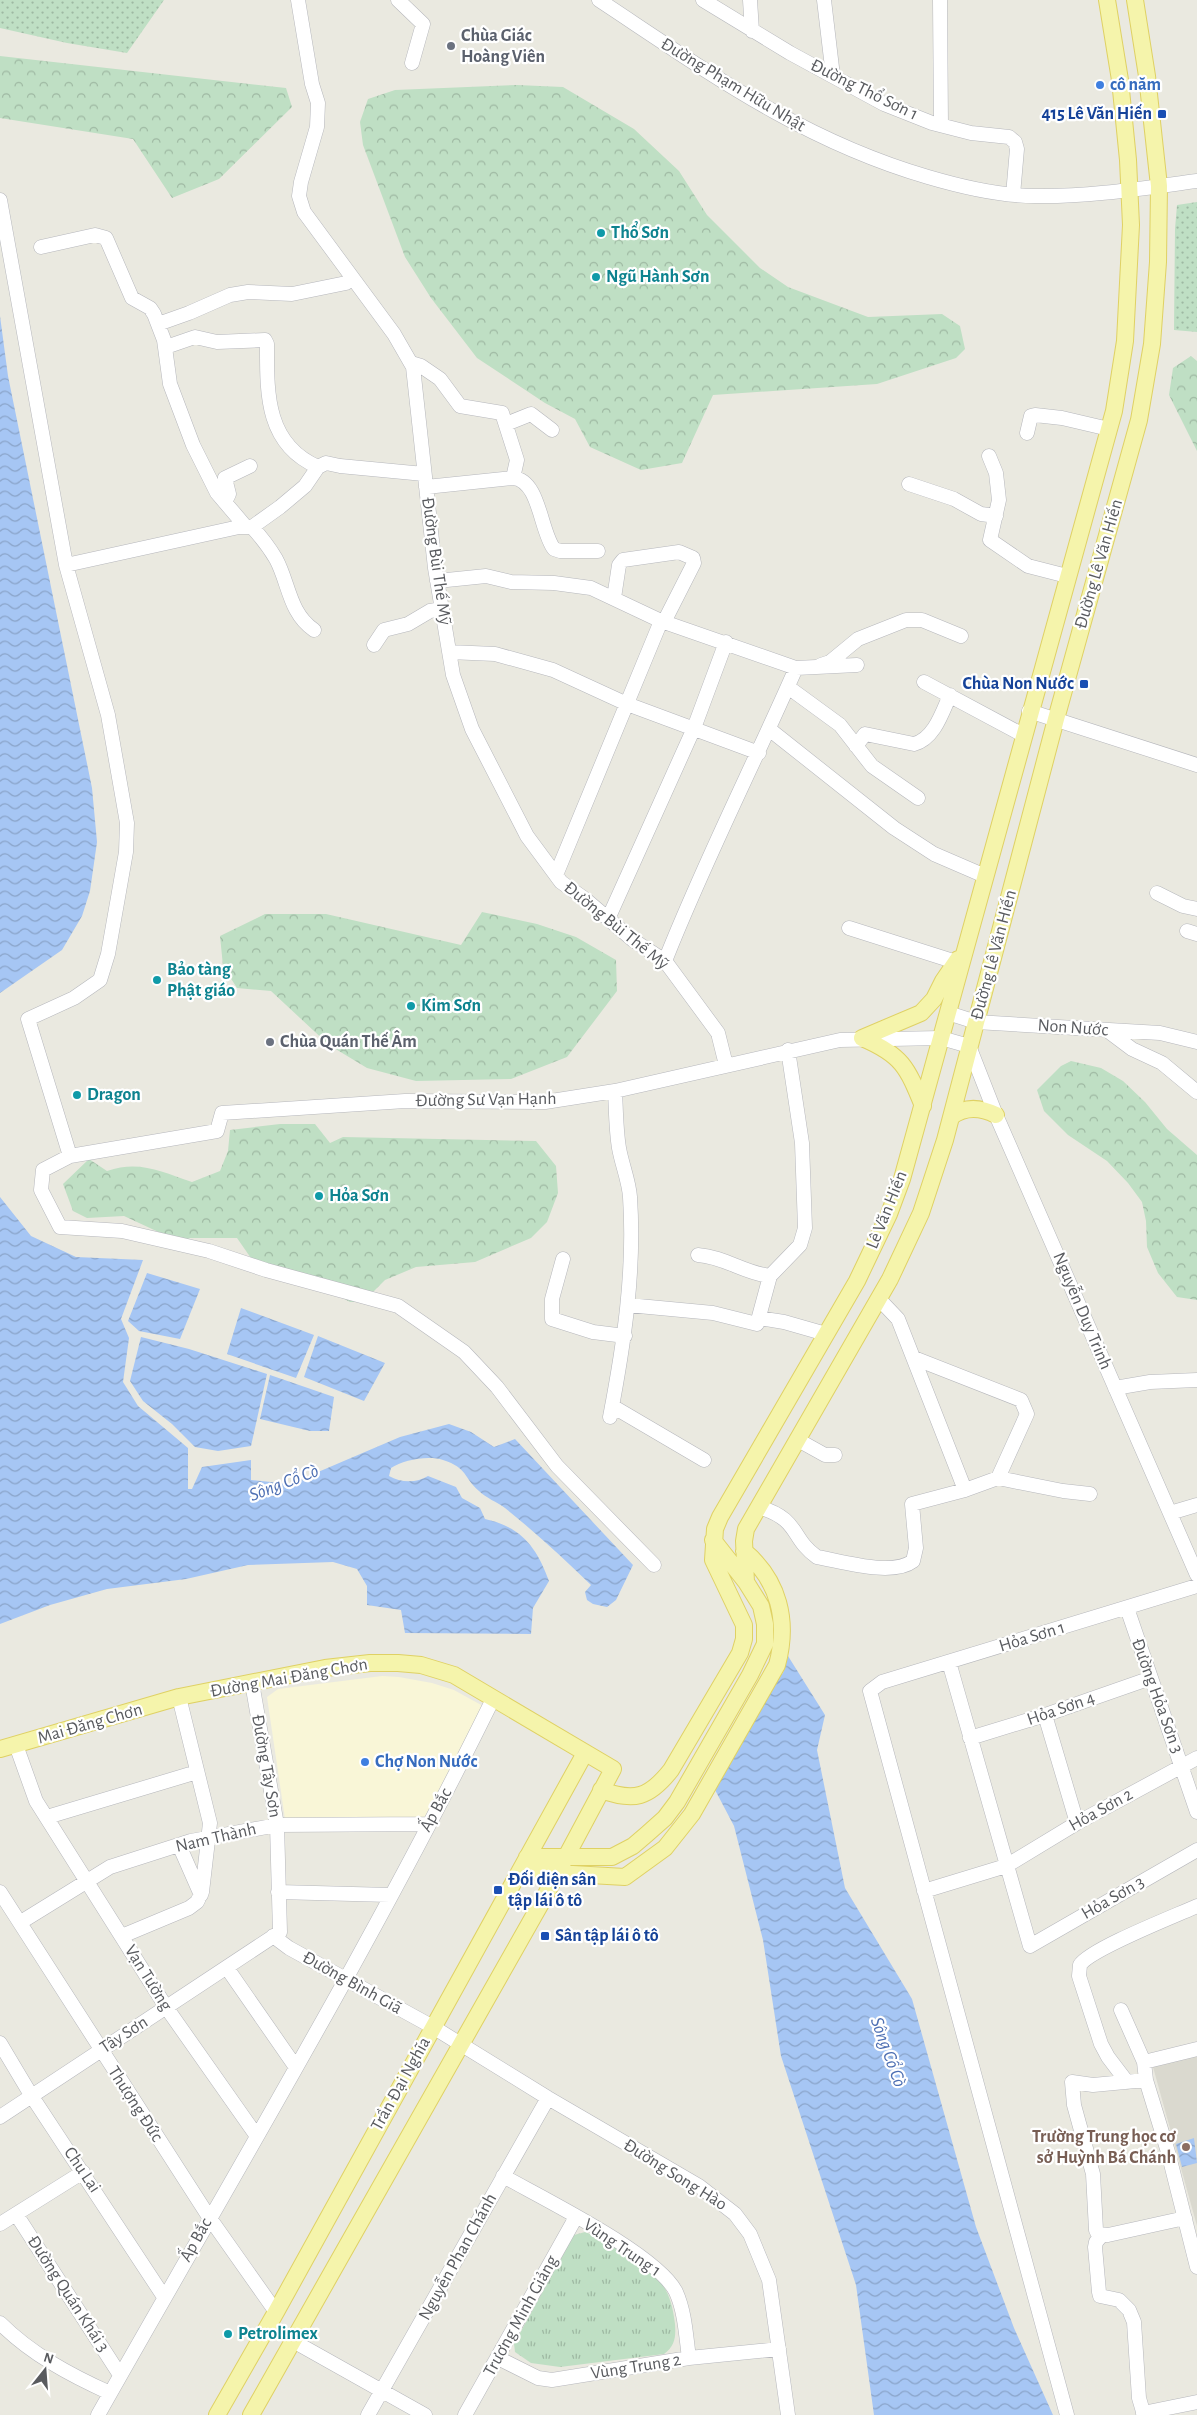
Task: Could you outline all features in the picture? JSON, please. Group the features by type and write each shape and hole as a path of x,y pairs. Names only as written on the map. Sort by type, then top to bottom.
{"main road":[{"name":"Đường Lê Văn Hiến","path":"985,876 1029,711 1109,429 1125,341 1131,258 1130,190 1120,80 1107,0"},
{"name":"Đường Lê Văn Hiến","path":"951,1117 1056,719 1139,420 1152,344 1158,262 1159,186 1135,0"},
{"name":"Lê Văn Hiến","path":"713,1540 720,1516 857,1281 889,1214 902,1179 923,1106 985,876"},
{"path":"862,1038 921,1013 934,999 966,948"},
{"path":"862,1038 886,1048 904,1065 923,1106"},
{"path":"951,1117 960,1110 974,1108 996,1115"},
{"name":"Lê Văn Hiến","path":"744,1551 746,1529 878,1299 921,1213 951,1117"},
{"path":"524,1864 565,1857 612,1858 633,1846 647,1834 665,1818 677,1802 759,1659 765,1644 765,1624 760,1606 746,1582 713,1540"},
{"path":"601,1790 614,1795 634,1797 647,1794 658,1787 671,1770 736,1660 744,1639 744,1625 713,1560 713,1540"},
{"path":"744,1551 746,1582"},
{"path":"524,1864 557,1873 624,1877 665,1848 692,1814 777,1665 782,1648 784,1625 780,1610 759,1564 744,1551"},
{"name":"Đường Mai Đăng Chơn","path":"179,1697 324,1668 370,1663 421,1665 454,1675 612,1769"},
{"name":"Mai Đăng Chơn","path":"0,1750 179,1697"},
{"name":"Trần Đại Nghĩa","path":"217,2415 276,2312 585,1753"},
{"name":"Trần Đại Nghĩa","path":"251,2415 557,1873 612,1769"},
{"path":"658,1787 677,1802"}],"street":[{"name":"Đường Bùi Thế Mỹ","path":"298,0 312,84 318,103 316,127 299,196 304,212 394,334 411,363 437,581 459,698 472,730 528,836 561,882 586,899 633,940 665,961 718,1033 726,1065"},
{"path":"398,0 423,24 412,63"},
{"name":"Đường Phạm Hữu Nhật","path":"600,0 740,93 792,123 832,142 898,168 992,192 1035,196 1130,190 1197,181"},
{"name":"Đường Thổ Sơn 1","path":"703,0 752,31 884,104 941,125 971,133 1009,137 1015,142 1017,150 1013,194"},
{"path":"750,0 752,31"},
{"path":"824,0 833,76"},
{"path":"940,0 941,125"},
{"path":"0,200 66,565 108,715 127,823 126,852 108,954 100,980 74,998 28,1019 70,1156 43,1170 41,1190 60,1227 122,1231 209,1251 266,1270 398,1306 464,1352 497,1387 557,1466 654,1564"},
{"path":"40,247 84,237 104,236 132,298 150,308 158,324 166,347 167,372 176,404 211,481 225,502 265,541 276,560 301,620 314,630"},
{"path":"158,324 189,314 230,294 248,292 292,294 346,283 352,279"},
{"path":"166,347 195,337 217,342 265,340 267,344 268,396 272,419 290,447 318,466"},
{"path":"411,363 421,366 440,379 447,386 457,404 465,407 499,411 504,416 517,460 513,478"},
{"path":"506,424 531,414 552,430"},
{"path":"1027,433 1031,416 1035,415 1062,418 1109,429"},
{"path":"989,456 996,473 999,500 990,540 1028,566 1067,576"},
{"path":"66,565 249,527 305,486 318,466 326,463 425,480 513,478 522,480 529,486 554,549 560,552 598,551"},
{"path":"225,502 229,494 225,478 250,466"},
{"path":"909,484 954,499 981,514 996,516"},
{"path":"556,875 627,704 663,622 694,562 693,558 679,552 622,560 619,565 614,598"},
{"path":"437,581 486,576 511,582 554,583 591,588 663,622 726,642 796,668 857,665"},
{"path":"374,644 384,630 408,624 430,611 442,609"},
{"path":"813,668 830,662 858,639 906,620 922,620 961,636"},
{"path":"608,919 694,728 726,642"},
{"path":"449,652 495,654 553,670 627,704 758,753"},
{"path":"665,961 691,896 796,668"},
{"path":"924,682 1023,735"},
{"path":"788,687 832,718 872,766 918,798"},
{"path":"856,746 865,734 914,744 922,742 935,727 950,695"},
{"path":"1029,711 1197,765"},
{"path":"769,729 894,828 934,854 985,876"},
{"path":"1157,892 1183,906 1197,909"},
{"path":"848,928 956,962"},
{"name":"Non Nước","path":"948,1014 976,1022 1160,1033 1197,1042"},
{"path":"1108,1031 1132,1049 1169,1068 1197,1092"},
{"name":"Đường Sư Vạn Hạnh","path":"70,1156 217,1131 222,1113 405,1101 545,1102 615,1091 822,1042 862,1038 941,1038 969,1046"},
{"name":"Nguyễn Duy Trinh","path":"969,1046 996,1115 1197,1575"},
{"path":"628,1305 713,1313 757,1324 770,1276 800,1245 805,1228 802,1143 788,1050"},
{"path":"615,1091 619,1147 630,1194 632,1230 628,1305 611,1412 704,1460"},
{"path":"698,1255 719,1258 742,1270 770,1276"},
{"path":"563,1259 552,1300 552,1319 593,1332 624,1336"},
{"path":"878,1299 898,1319 965,1490"},
{"path":"760,1318 784,1322 826,1334"},
{"path":"914,1358 1021,1400 1027,1414 998,1478"},
{"path":"1115,1388 1150,1382 1197,1380"},
{"path":"798,1440 825,1455 835,1455"},
{"path":"760,1507 777,1512 788,1520 810,1552 817,1557 880,1568 908,1565 915,1558 912,1504 965,1490 998,1478 1063,1491 1090,1494"},
{"path":"1170,1513 1197,1505"},
{"name":"Hỏa Sơn 1","path":"924,1891 870,1691 882,1682 1197,1586"},
{"name":"Đường Hỏa Sơn 3","path":"1126,1608 1197,1812"},
{"path":"949,1662 1006,1866"},
{"name":"Hỏa Sơn 4","path":"970,1738 1045,1715 1151,1678"},
{"name":"Đường Tây Sơn","path":"252,1683 277,1824 280,1932 273,1936"},
{"path":"122,1936 182,1911 194,1904 201,1895 210,1823 179,1697"},
{"name":"Ấp Bắc","path":"98,2415 429,1824 493,1698"},
{"path":"1045,1715 1076,1823"},
{"name":"Vạn Tường","path":"16,1744 36,1800 166,2007 256,2135"},
{"name":"Hỏa Sơn 2","path":"924,1891 1006,1866 1076,1823 1197,1758"},
{"path":"47,1817 197,1772"},
{"name":"Nam Thành","path":"21,1922 110,1868 179,1845 208,1838 277,1824 429,1824"},
{"path":"179,1845 201,1895"},
{"name":"Hỏa Sơn 3","path":"1006,1866 1030,1946 1197,1850"},
{"path":"924,1891 1067,2415"},
{"name":"Thượng Đức","path":"0,1892 21,1922 100,2050 210,2217 276,2312"},
{"path":"278,1892 390,1894"},
{"path":"1127,2082 1108,2058 1101,2044 1079,1976 1080,1965 1093,1954 1120,1940 1197,1906"},
{"name":"Đường Bình Giã","path":"273,1936 289,1948 433,2027"},
{"name":"Tây Sơn","path":"0,2117 273,1936"},
{"path":"226,1968 295,2066"},
{"path":"1120,2010 1144,2062 1146,2080 1194,2244 1197,2267"},
{"name":"Đường Song Hào","path":"433,2027 548,2098 699,2186 735,2214 750,2234 769,2280 788,2415"},
{"name":"Chu Lai","path":"1,2045 31,2095 164,2297"},
{"path":"1144,2062 1197,2049"},
{"path":"1102,2235 1098,2234 1096,2230 1093,2174 1074,2105 1072,2082 1093,2085 1146,2080"},
{"name":"Nguyễn Phan Chánh","path":"368,2415 548,2098"},
{"path":"0,2224 83,2172"},
{"name":"Vùng Trung 1","path":"503,2176 640,2256 666,2278 675,2290 682,2309 689,2358"},
{"name":"Đường Quán Khái 3","path":"16,2214 120,2375"},
{"name":"Trương Minh Giảng","path":"465,2415 576,2217"},
{"path":"1185,2218 1102,2235 1096,2242 1095,2247 1100,2296 1119,2300 1129,2310 1134,2322 1139,2398 1144,2414 1197,2402"},
{"path":"0,2323 37,2354 77,2378 110,2393"},
{"path":"293,2341 424,2415"},
{"name":"Vùng Trung 2","path":"498,2358 538,2378 552,2380 689,2358 779,2350"}],"shaded area":[{"name":"Chợ Non Nước","path":"382,1676 432,1683 454,1690 483,1706 425,1820 285,1819 267,1697 278,1689"},
{"name":"Trường Trung học cơ sở Huỳnh Bá Chánh","path":"1197,2055 1197,2226 1153,2067"}],"green space":[{"path":"0,0 164,0 127,53 67,43 0,28"},
{"path":"0,56 286,88 292,107 219,179 172,198 133,139 0,118"},
{"name":"Ngũ Hành Sơn","path":"517,85 563,87 634,129 679,171 707,215 760,268 788,287 868,317 942,314 960,326 965,349 956,358 877,384 713,395 682,463 641,470 590,447 575,419 545,403 477,358 431,298 405,257 363,145 360,122 368,99 395,90"},
{"path":"1197,202 1197,332 1174,330 1177,205"},
{"path":"1191,356 1197,361 1197,451 1169,395 1173,368"},
{"path":"482,912 537,924 576,937 616,960 617,991 567,1057 511,1079 416,1081 367,1068 329,1045 271,991 237,988 223,966 220,936 265,914 326,914 461,945"},
{"path":"1071,1061 1101,1068 1123,1081 1145,1102 1167,1129 1197,1155 1197,1300 1177,1297 1158,1273 1147,1247 1146,1221 1142,1202 1128,1183 1107,1161 1068,1135 1044,1111 1037,1090 1061,1066"},
{"path":"280,1124 315,1124 330,1143 343,1137 536,1141 556,1166 558,1193 547,1222 531,1238 475,1262 416,1267 385,1280 363,1302 350,1302 313,1282 253,1261 237,1238 190,1238 180,1242 124,1216 87,1218 73,1211 63,1184 89,1159 107,1171 119,1168 140,1167 160,1171 192,1182 220,1171 228,1151 230,1130"},
{"path":"585,2232 642,2264 651,2271 664,2287 673,2309 675,2333 673,2344 664,2354 560,2367 531,2363 515,2352 514,2344 571,2240 574,2235"}],"water":[{"path":"0,316 8,376 92,788 97,842 90,891 82,916 62,950 0,993"},
{"path":"0,1197 31,1236 76,1257 143,1260 121,1319 129,1338 123,1382 138,1406 188,1448 188,1489 192,1489 202,1467 251,1460 251,1480 290,1484 400,1437 449,1424 471,1432 494,1447 515,1439 633,1565 616,1600 607,1607 593,1604 587,1600 585,1592 591,1585 527,1526 505,1508 482,1493 457,1466 443,1460 423,1458 396,1465 391,1468 389,1476 409,1481 419,1480 428,1476 456,1487 462,1498 480,1508 485,1519 509,1527 518,1533 533,1549 549,1581 533,1608 531,1634 405,1633 401,1610 367,1605 367,1586 357,1569 333,1562 248,1565 186,1579 107,1589 50,1605 0,1624"},
{"path":"147,1273 200,1289 180,1339 139,1331 128,1321"},
{"path":"241,1308 314,1335 296,1378 227,1354"},
{"path":"318,1336 385,1363 364,1401 304,1377"},
{"path":"141,1337 189,1349 267,1374 251,1446 218,1451 195,1447 172,1424 143,1401 130,1381"},
{"path":"270,1375 334,1397 329,1431 310,1431 260,1419"},
{"name":"Sông Cổ Cò","path":"788,1656 825,1715 817,1750 845,1888 912,1999 976,2227 1014,2328 1053,2415 874,2415 856,2285 781,2056 763,1940 734,1826 713,1786 772,1682 783,1673"},
{"path":"1194,2138 1197,2163 1182,2167 1176,2144"}],"place":[{"name":"Chùa Giác Hoàng Viên","path":"451,46"},
{"name":"cô năm","path":"1100,85"},
{"name":"415 Lê Văn Hiến","path":"1162,114"},
{"name":"Thổ Sơn","path":"601,233"},
{"name":"Ngũ Hành Sơn","path":"596,277"},
{"name":"Chùa Non Nước","path":"1084,684"},
{"name":"Bảo tàng Phật giáo","path":"157,980"},
{"name":"Kim Sơn","path":"411,1006"},
{"name":"Chùa Quán Thế Âm","path":"270,1042"},
{"name":"Dragon","path":"77,1095"},
{"name":"Hỏa Sơn","path":"319,1196"},
{"name":"Chợ Non Nước","path":"365,1762"},
{"name":"Đối diện sân tập lái ô tô","path":"498,1890"},
{"name":"Sân tập lái ô tô","path":"545,1936"},
{"name":"Trường Trung học cơ sở Huỳnh Bá Chánh","path":"1186,2147"},
{"name":"Petrolimex","path":"228,2334"}]}
